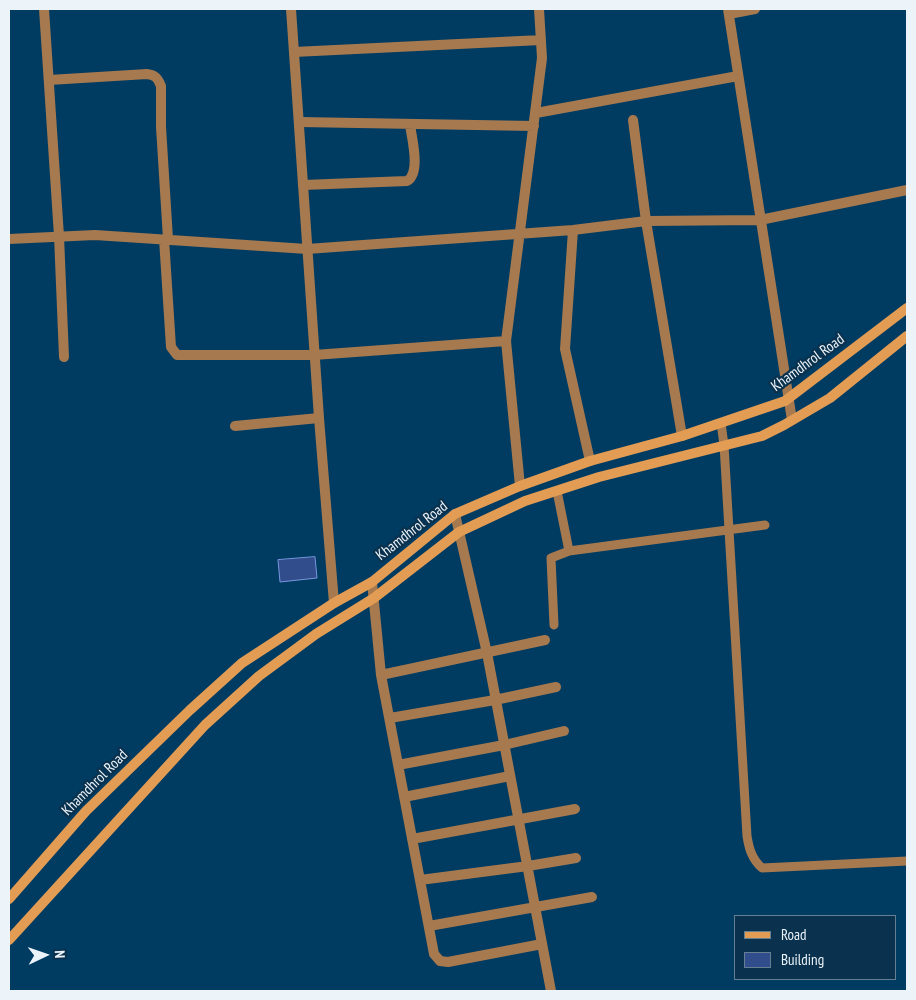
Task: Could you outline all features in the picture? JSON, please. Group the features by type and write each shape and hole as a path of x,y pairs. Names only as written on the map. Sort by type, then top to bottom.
{"main road":[{"name":"Khamdhrol Road","path":"9,899 86,811 190,710 242,663 334,603 372,582 455,514 520,486 590,461 682,436 788,399 907,308"},
{"name":"Khamdhrol Road","path":"9,940 205,725 259,676 309,639 374,598 460,532 525,501 599,477 762,436 830,398 907,336"}],"street":[{"path":"44,9 59,236 64,357"},
{"path":"291,9 318,418 334,603"},
{"path":"520,486 506,342 542,58 539,9"},
{"path":"755,9 728,11 792,420"},
{"path":"294,52 541,40"},
{"path":"49,80 147,74 154,76 161,86 170,347 174,353 180,356 314,355 506,342"},
{"path":"536,113 738,76"},
{"path":"633,120 646,221 682,436"},
{"path":"298,122 534,126"},
{"path":"303,184 407,181 411,179 415,169 410,125"},
{"path":"9,239 95,235 307,249 572,230 646,221 760,220 907,190"},
{"path":"572,230 565,349 590,461"},
{"path":"235,426 318,418"},
{"path":"455,514 487,653 551,991"},
{"path":"372,582 381,675 434,954 440,961 448,962 542,944"},
{"path":"381,675 545,640"},
{"path":"390,718 495,700 556,686"},
{"path":"398,765 504,745 564,731"},
{"path":"404,797 510,776"},
{"path":"412,840 575,809"},
{"path":"420,880 576,858"},
{"path":"429,926 592,897"}],"lane":[{"path":"721,423 749,848 756,863 762,868 907,861"},
{"path":"557,491 569,551"},
{"path":"554,625 551,558 569,551 765,525"}],"building":[{"path":"315,557 317,578 280,582 278,560"}]}
